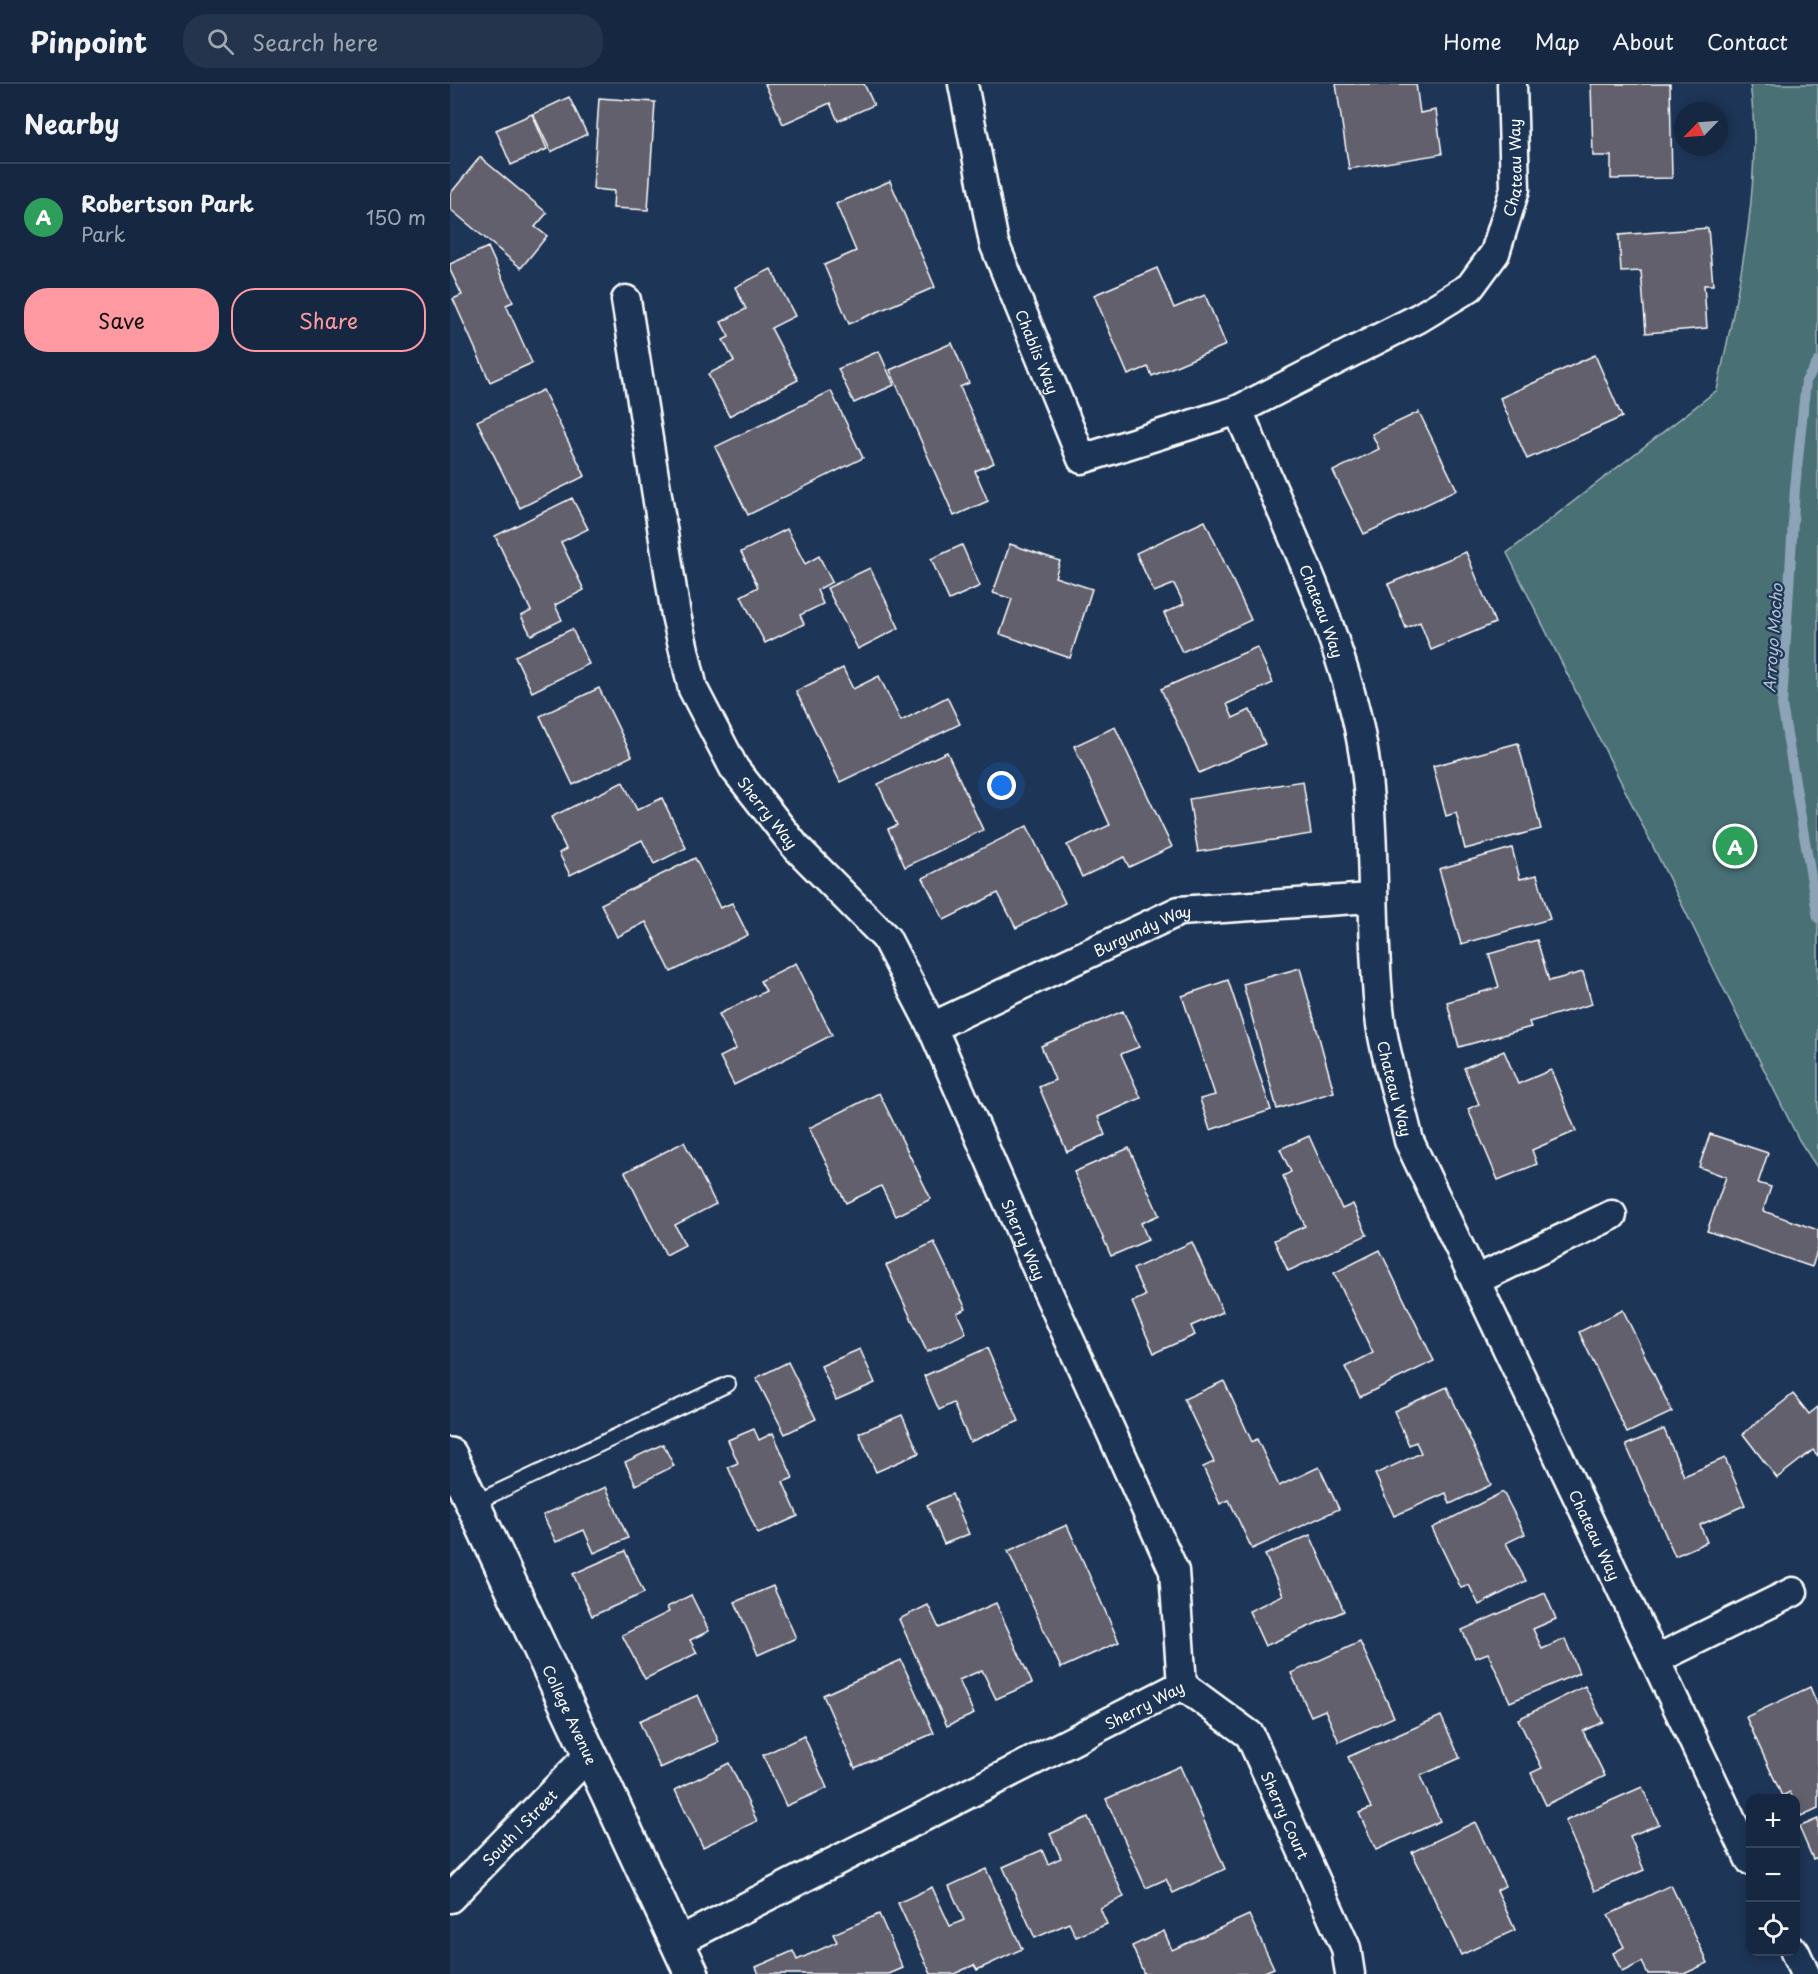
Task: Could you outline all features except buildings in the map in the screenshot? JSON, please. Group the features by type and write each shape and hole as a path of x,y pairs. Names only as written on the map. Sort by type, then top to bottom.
{"street":[{"name":"Chablis Way","path":"963,84 994,243 1082,459 1238,410"},
{"name":"Chateau Way","path":"1512,84 1515,189 1495,253 1470,287 1419,318 1238,410 1322,609 1356,715 1370,800 1371,898 1380,1019 1409,1141 1746,1852"},
{"name":"Sherry Way","path":"626,300 676,615 693,689 734,768 795,846 886,938 932,1027 1032,1257 1174,1571 1182,1686 677,1942"},
{"name":"Burgundy Way","path":"932,1027 1179,911 1371,898"},
{"path":"1476,1280 1612,1215"},
{"name":"College Avenue","path":"450,1455 692,1974"},
{"path":"1654,1660 1793,1592"},
{"name":"Sherry Court","path":"1182,1686 1250,1735 1346,1948 1350,1974"},
{"name":"South I Street","path":"450,1898 589,1755"},
{"path":"1797,1956 1805,1974"}],"lane":[{"path":"472,1504 728,1384"}],"green space":[{"path":"1750,84 1818,84 1818,1169 1799,1140 1507,553 1717,390 1747,238 1754,160"}],"waterway":[{"name":"Arroyo Mocho","path":"1818,362 1806,381 1795,488 1782,705 1818,918"}],"place":[{"name":"Robertson Park","path":"1735,846"}]}
